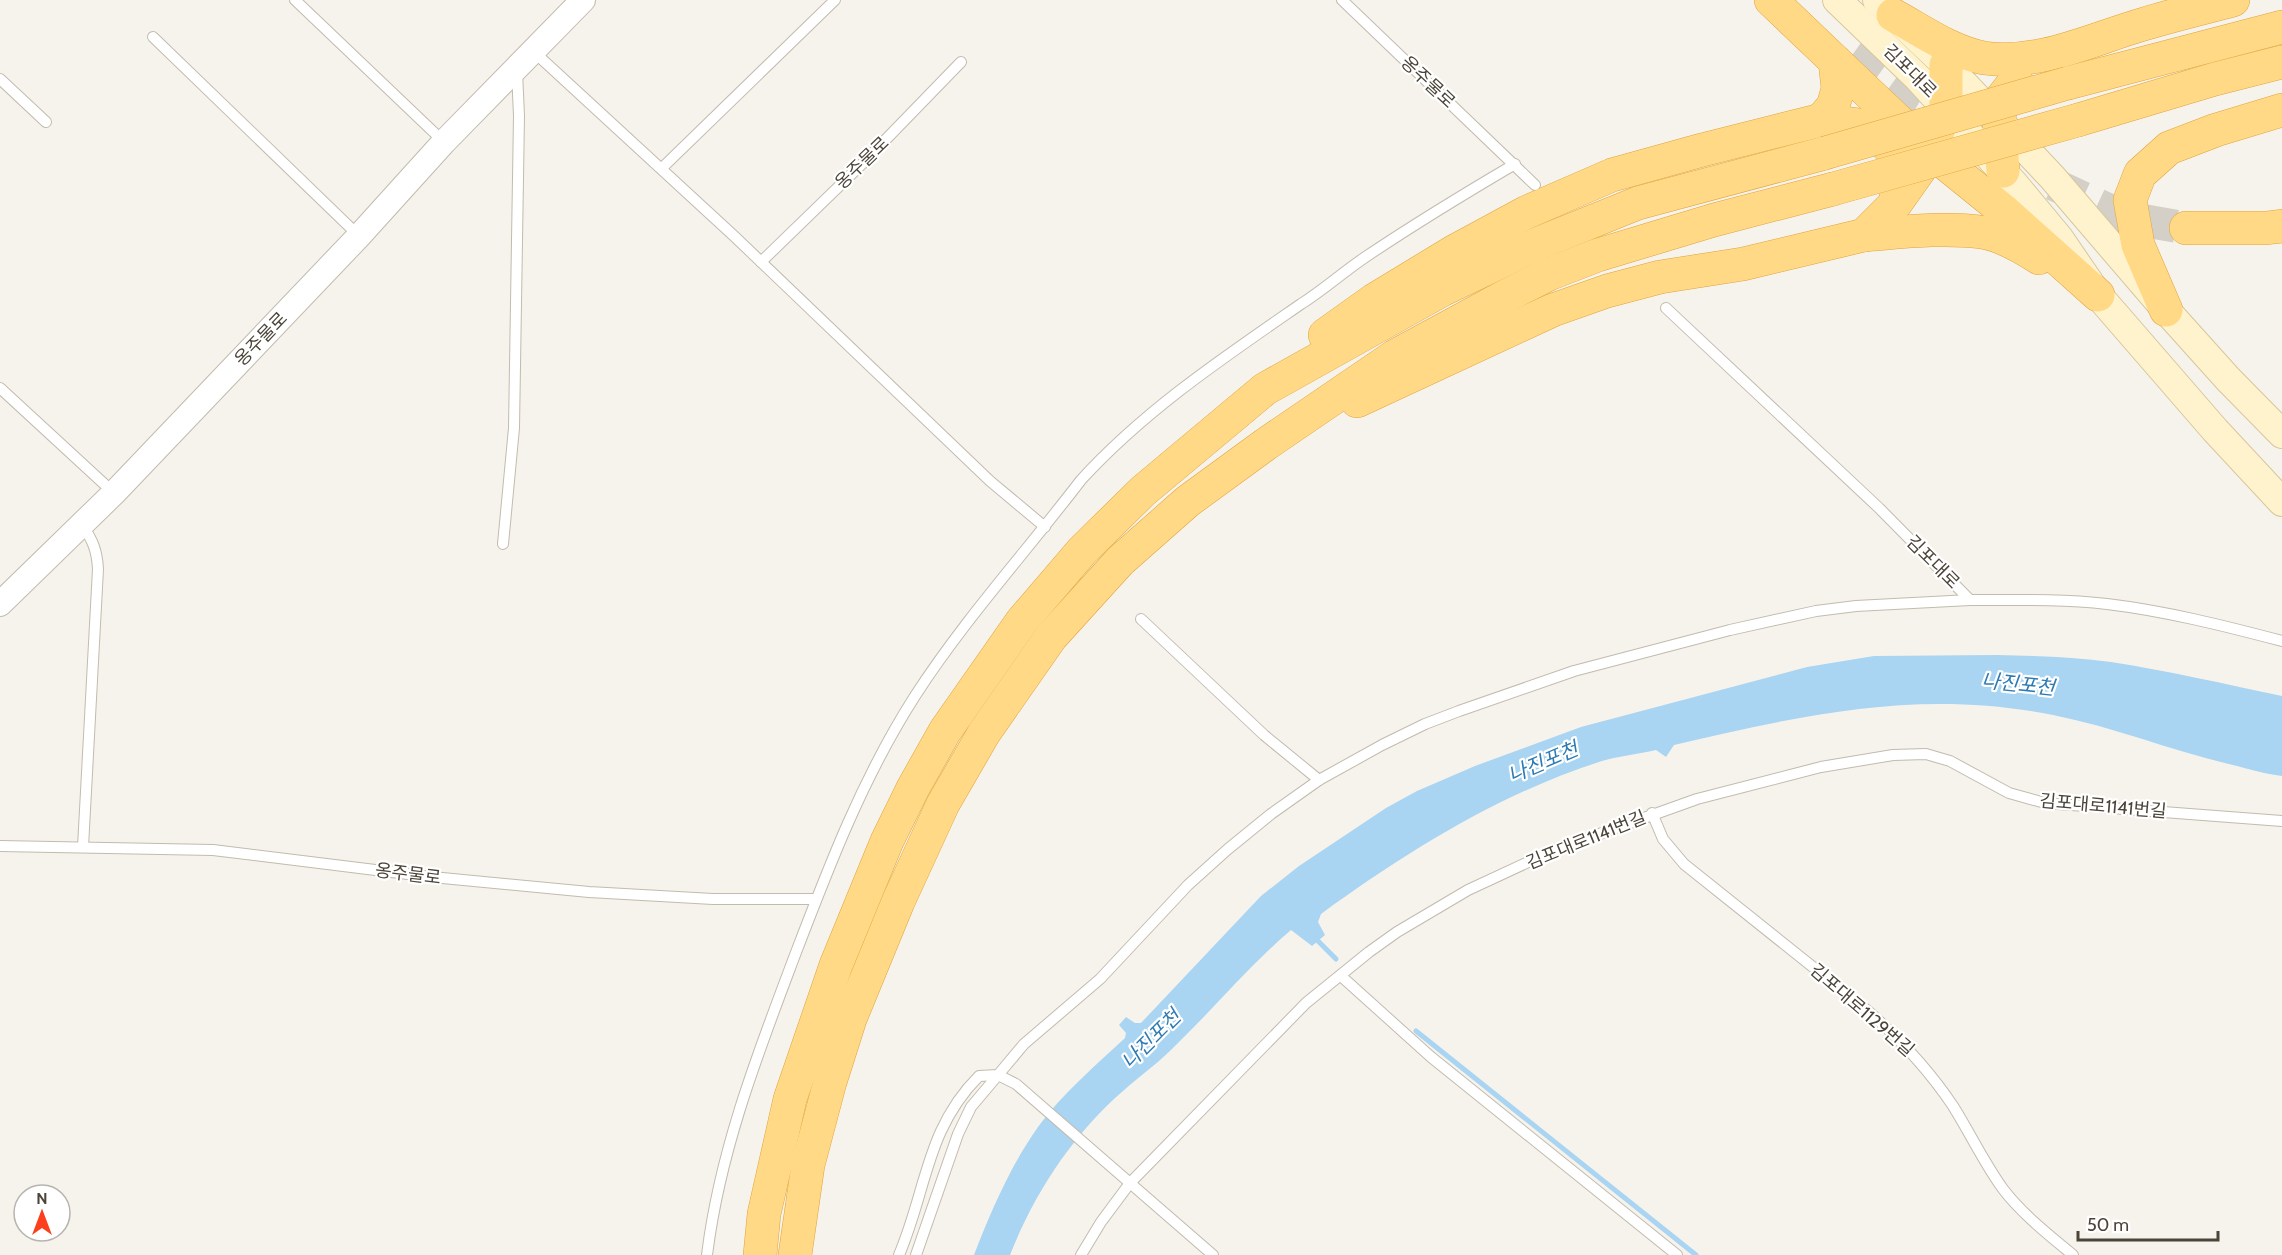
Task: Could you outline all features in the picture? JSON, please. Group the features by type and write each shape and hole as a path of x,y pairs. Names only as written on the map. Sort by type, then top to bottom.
{"highway":[{"path":"1771,0 1844,58"},
{"path":"1795,0 1844,58 1931,152 2004,211 2098,294"},
{"path":"1885,7 1957,50 1974,55 2011,60 2041,56 2233,0"},
{"path":"1265,389 1442,291 1539,243 1638,203 1825,153 2068,82 2282,27"},
{"path":"2003,171 1999,121 2001,99 2013,82 2041,56"},
{"path":"1821,120 1833,106 1844,58"},
{"path":"795,1255 808,1165 830,1082 850,1019 898,902 943,804 984,733 1051,637 1120,561 1188,501 1266,444 1395,356 1549,274 1598,255 1714,220 1833,189 2215,79 2282,62"},
{"path":"1864,235 1896,202 1931,152 1946,107 1946,65"},
{"path":"2166,310 2138,245 2130,200 2140,174 2169,147 2282,110"},
{"path":"760,1255 764,1214 790,1099 860,903 886,841 945,730 1023,621 1082,551 1143,491 1327,334 1374,300 1452,252 1527,212 1612,175 1821,120 1860,125 1880,138 1894,152 1899,169 1896,202"},
{"path":"2186,228 2282,226"},
{"path":"1266,444 1553,310 1575,302 1660,277 1743,264 1864,235 1938,231 1982,232 2016,244 2098,294"}],"main road":[{"name":"김포대로","path":"1837,0 1919,79 2003,171 2060,238 2098,294 2282,502"},
{"name":"김포대로","path":"1885,7 1946,65 2052,177 2166,310 2228,379 2282,434"}],"street":[{"name":"옹주물로","path":"0,604 114,493 359,236 444,142 583,0"}],"lane":[{"path":"295,0 444,142"},
{"path":"662,168 835,0"},
{"name":"옹주물로","path":"1342,0 1535,185"},
{"path":"153,37 359,236"},
{"path":"525,59 662,168 982,474 1045,527"},
{"path":"503,544 514,428 519,116 525,59"},
{"name":"옹주물로","path":"761,262 862,164 961,62"},
{"path":"0,79 46,122"},
{"path":"707,1255 717,1190 734,1124 766,1030 816,899 866,784 914,698 960,632 1081,480 1103,456 1171,396 1363,258 1515,164"},
{"name":"김포대로","path":"1666,308 1879,508 1970,600 2047,600 2108,604 2203,621 2282,641"},
{"path":"0,388 114,493"},
{"path":"82,525 94,545 98,569 83,847"},
{"path":"916,1255 930,1212 948,1169 958,1134 971,1107 1024,1044 1100,980 1188,885 1271,814 1319,780 1382,744 1425,724 1574,671 1730,630 1816,612 1856,606 1970,600"},
{"path":"1141,619 1264,735 1319,780"},
{"name":"김포대로1141번길","path":"1131,1183 1306,1003 1397,932 1468,890 1552,851 1652,813 1697,799 1821,768 1910,754 1926,754 1950,761 2009,793 2045,803 2282,821"},
{"name":"김포대로1129번길","path":"1652,813 1663,839 1684,864 1868,1011 1917,1058 1953,1106 2003,1189 2073,1255"},
{"name":"옹주물로","path":"0,846 213,850 432,877 599,893 713,899 816,899"},
{"path":"1341,976 1431,1058 1677,1255"},
{"path":"899,1255 916,1209 936,1142 946,1119 962,1094 980,1076 998,1075 1016,1084 1214,1255"},
{"path":"1081,1255 1101,1221 1131,1183"}],"water":[{"name":"나진포천","path":"1997,655 2111,662 2282,696 2282,776 2210,759 2053,715 2004,707 1956,704 1908,705 1816,715 1674,745 1666,757 1656,750 1608,759 1564,774 1491,807 1387,868 1321,914 1318,922 1325,935 1312,946 1291,930 1261,957 1171,1050 1123,1091 1088,1126 1043,1188 1010,1255 974,1255 1002,1189 1028,1142 1058,1103 1125,1038 1126,1033 1119,1025 1126,1017 1135,1023 1141,1023 1261,896 1299,866 1386,808 1417,791 1475,766 1581,727 1807,667 1874,656"}],"waterway":[{"path":"1314,937 1336,959"},
{"path":"1416,1031 1696,1255"}],"tunnel":[{"path":"1853,54 1916,99 1958,125"},
{"path":"2053,184 2124,217 2186,228"}]}
